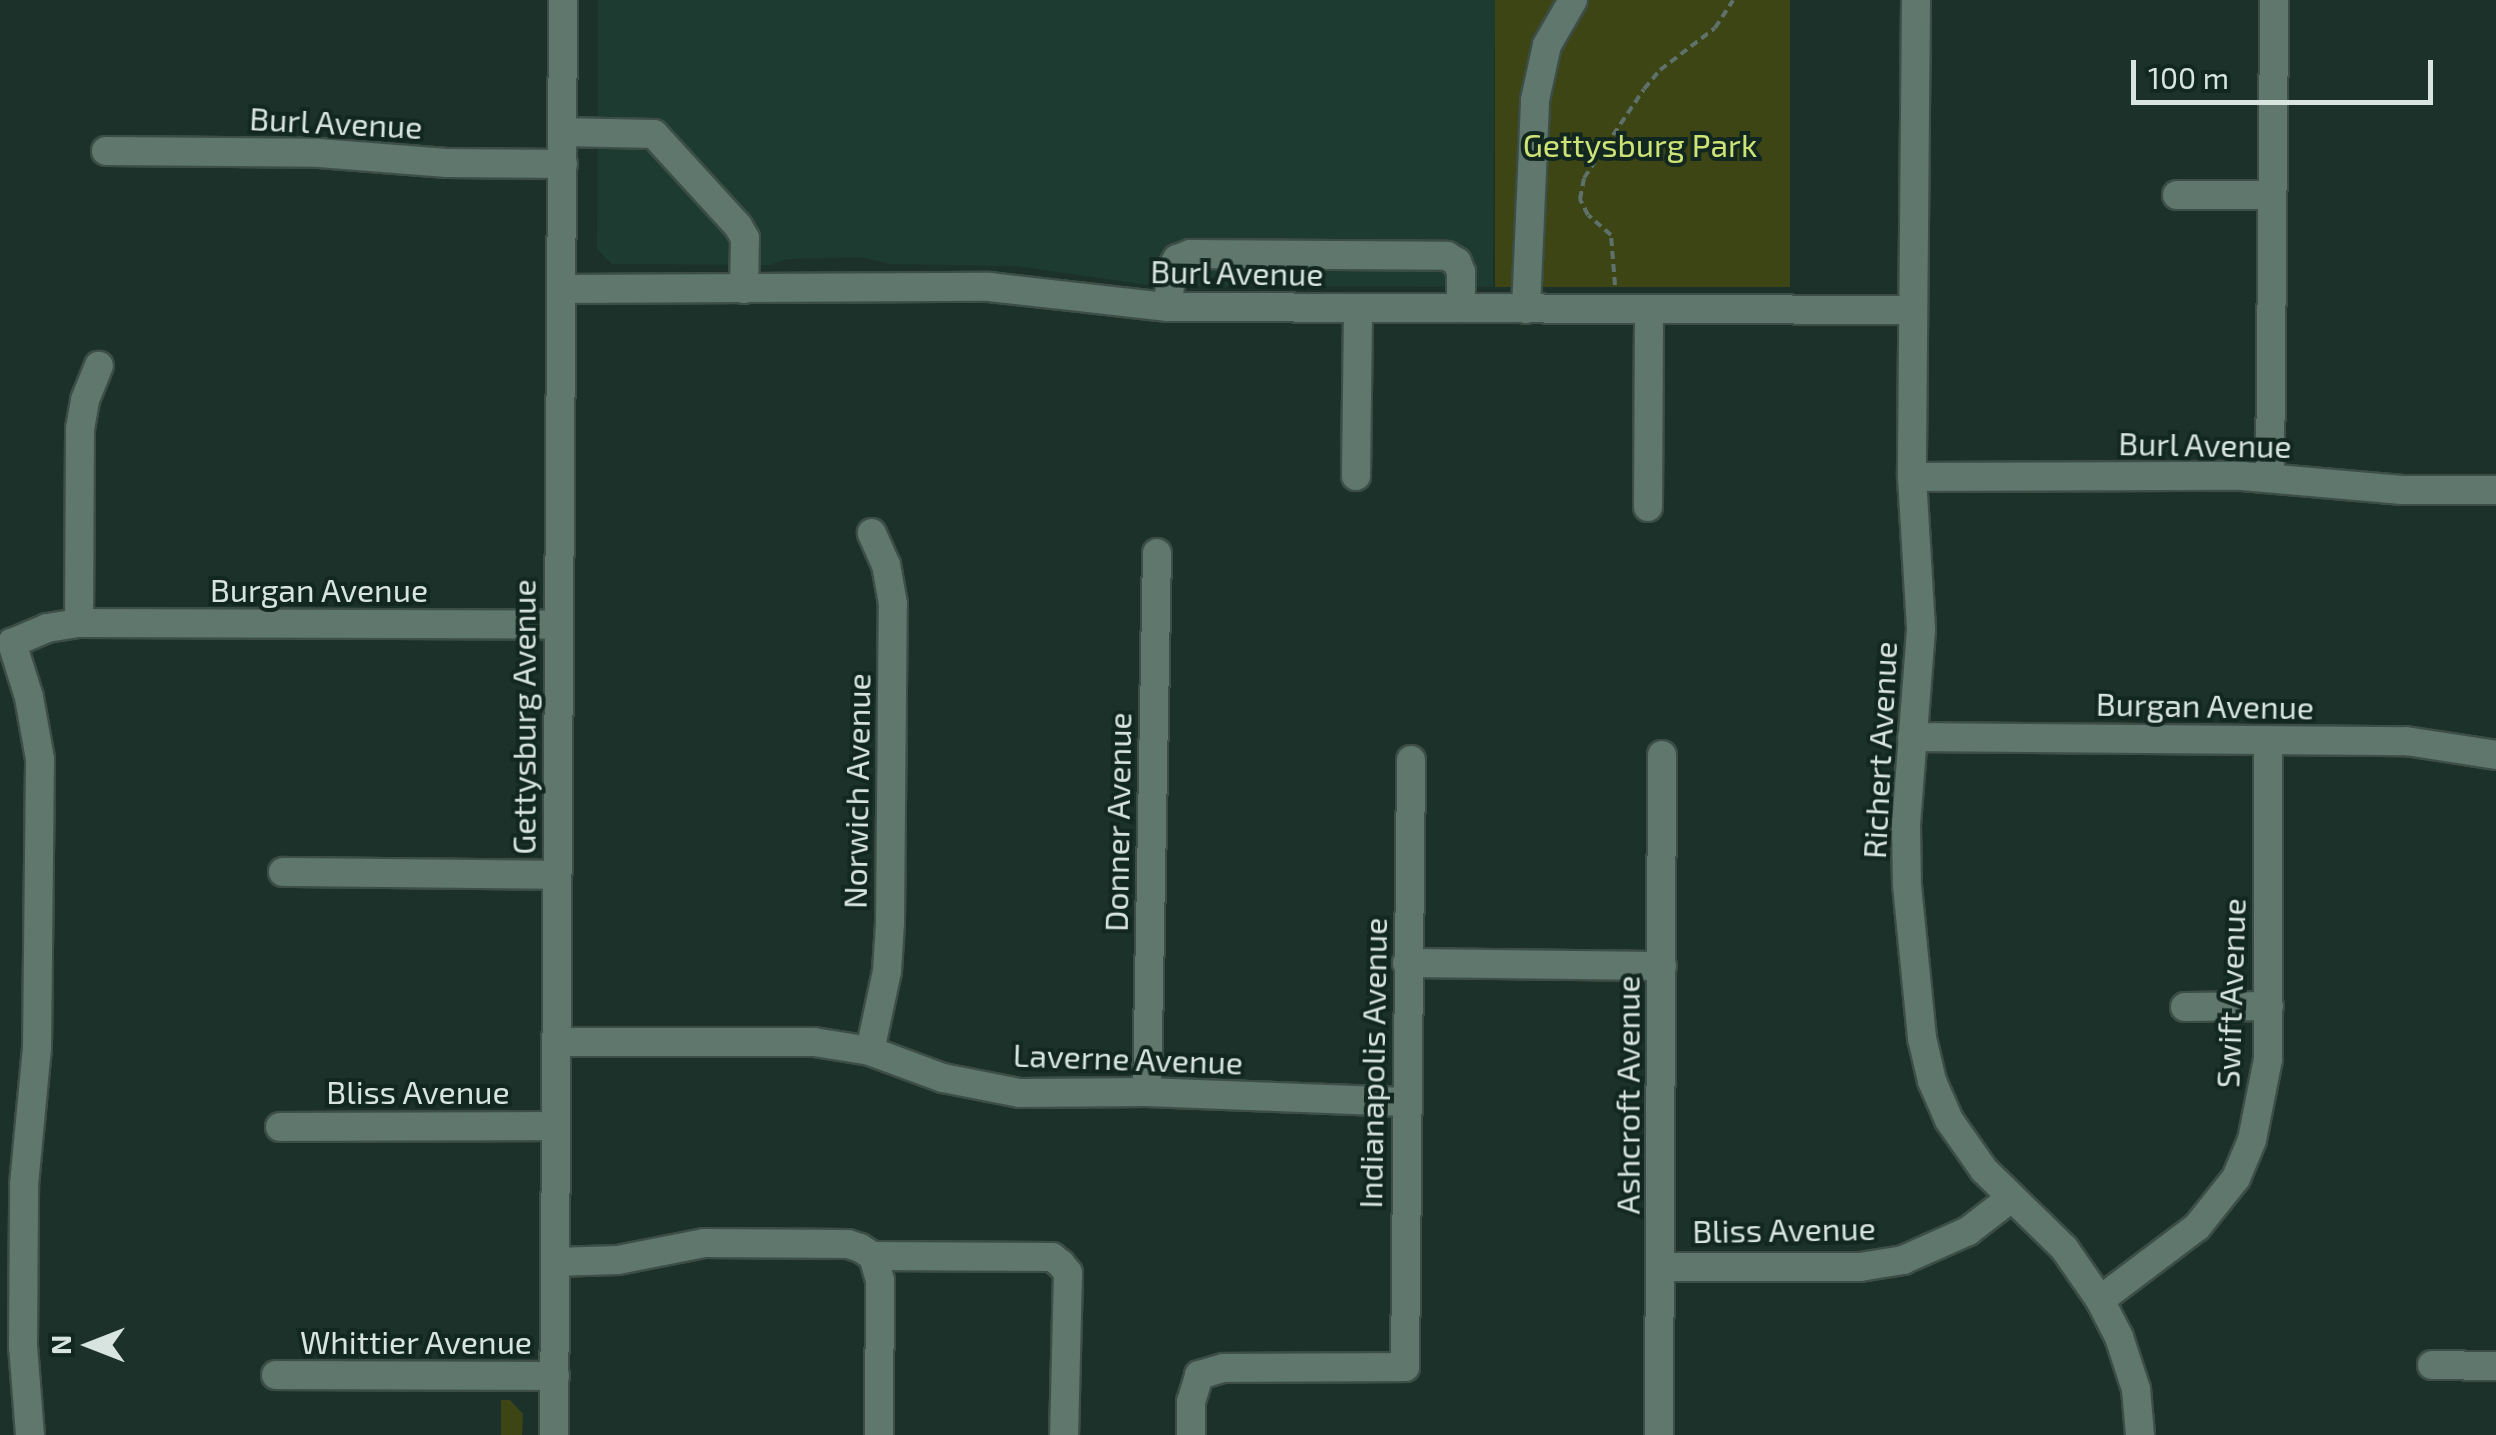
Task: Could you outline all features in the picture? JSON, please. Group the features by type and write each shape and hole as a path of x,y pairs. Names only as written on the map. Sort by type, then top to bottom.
{"street":[{"name":"Gettysburg Avenue","path":"554,1435 563,0"},
{"path":"1526,309 1535,100 1547,45 1573,0"},
{"name":"Richert Avenue","path":"1916,0 1912,478 1922,630 1912,737 1907,885 1922,1038 1932,1081 1949,1120 1984,1170 2064,1248 2100,1300 2120,1337 2136,1389 2140,1435"},
{"path":"2270,478 2274,0"},
{"path":"562,132 654,134 738,226 745,238 744,288"},
{"name":"Burl Avenue","path":"106,152 319,153 448,163 563,164"},
{"path":"2177,195 2272,195"},
{"path":"1168,307 1171,269 1177,258 1228,254 1447,256 1457,262 1461,272 1460,308"},
{"name":"Burl Avenue","path":"561,288 989,288 1168,307 1913,310"},
{"path":"1356,476 1358,308"},
{"path":"1648,507 1649,310"},
{"path":"79,624 80,429 85,400 99,366"},
{"name":"Burl Avenue","path":"1912,478 2270,478 2402,490 2496,490"},
{"name":"Norwich Avenue","path":"870,1051 887,971 890,922 892,624 886,565 872,534"},
{"name":"Donner Avenue","path":"1147,1092 1157,553"},
{"name":"Burgan Avenue","path":"30,1435 23,1346 24,1185 37,1048 40,759 29,698 12,643 47,628 79,624 559,625"},
{"name":"Burgan Avenue","path":"1912,737 2406,741 2496,756"},
{"name":"Swift Avenue","path":"2100,1300 2196,1227 2236,1178 2263,1100 2269,1006 2268,741"},
{"name":"Ashcroft Avenue","path":"1659,1435 1662,755"},
{"name":"Indianapolis Avenue","path":"1191,1435 1191,1402 1199,1375 1223,1368 1404,1367 1411,760"},
{"path":"283,872 557,875"},
{"path":"1406,964 1662,966"},
{"path":"2185,1007 2269,1006"},
{"name":"Laverne Avenue","path":"556,1042 814,1042 870,1051 943,1078 1020,1093 1147,1092 1405,1102"},
{"name":"Bliss Avenue","path":"280,1127 555,1126"},
{"name":"Bliss Avenue","path":"1661,1267 1860,1267 1903,1260 1968,1232 2011,1198"},
{"path":"555,1262 618,1260 704,1243 848,1244 873,1256 1052,1258 1068,1272 1064,1435"},
{"path":"873,1256 880,1280 879,1435"},
{"path":"2432,1365 2496,1366"},
{"name":"Whittier Avenue","path":"276,1375 555,1376"}],"path":[{"path":"1616,310 1611,235 1588,214 1580,199 1584,178 1660,70 1715,28 1733,0"},
{"path":"1534,136 1574,140 1602,151"}],"shaded area":[{"path":"598,0 1495,0 1493,287 1155,286 1016,266 889,264 861,257 787,259 769,265 612,264 597,249"}],"green space":[{"name":"Gettysburg Park","path":"1495,0 1790,0 1790,287 1495,287"},
{"path":"501,1400 510,1400 523,1414 522,1435 501,1435"}]}
